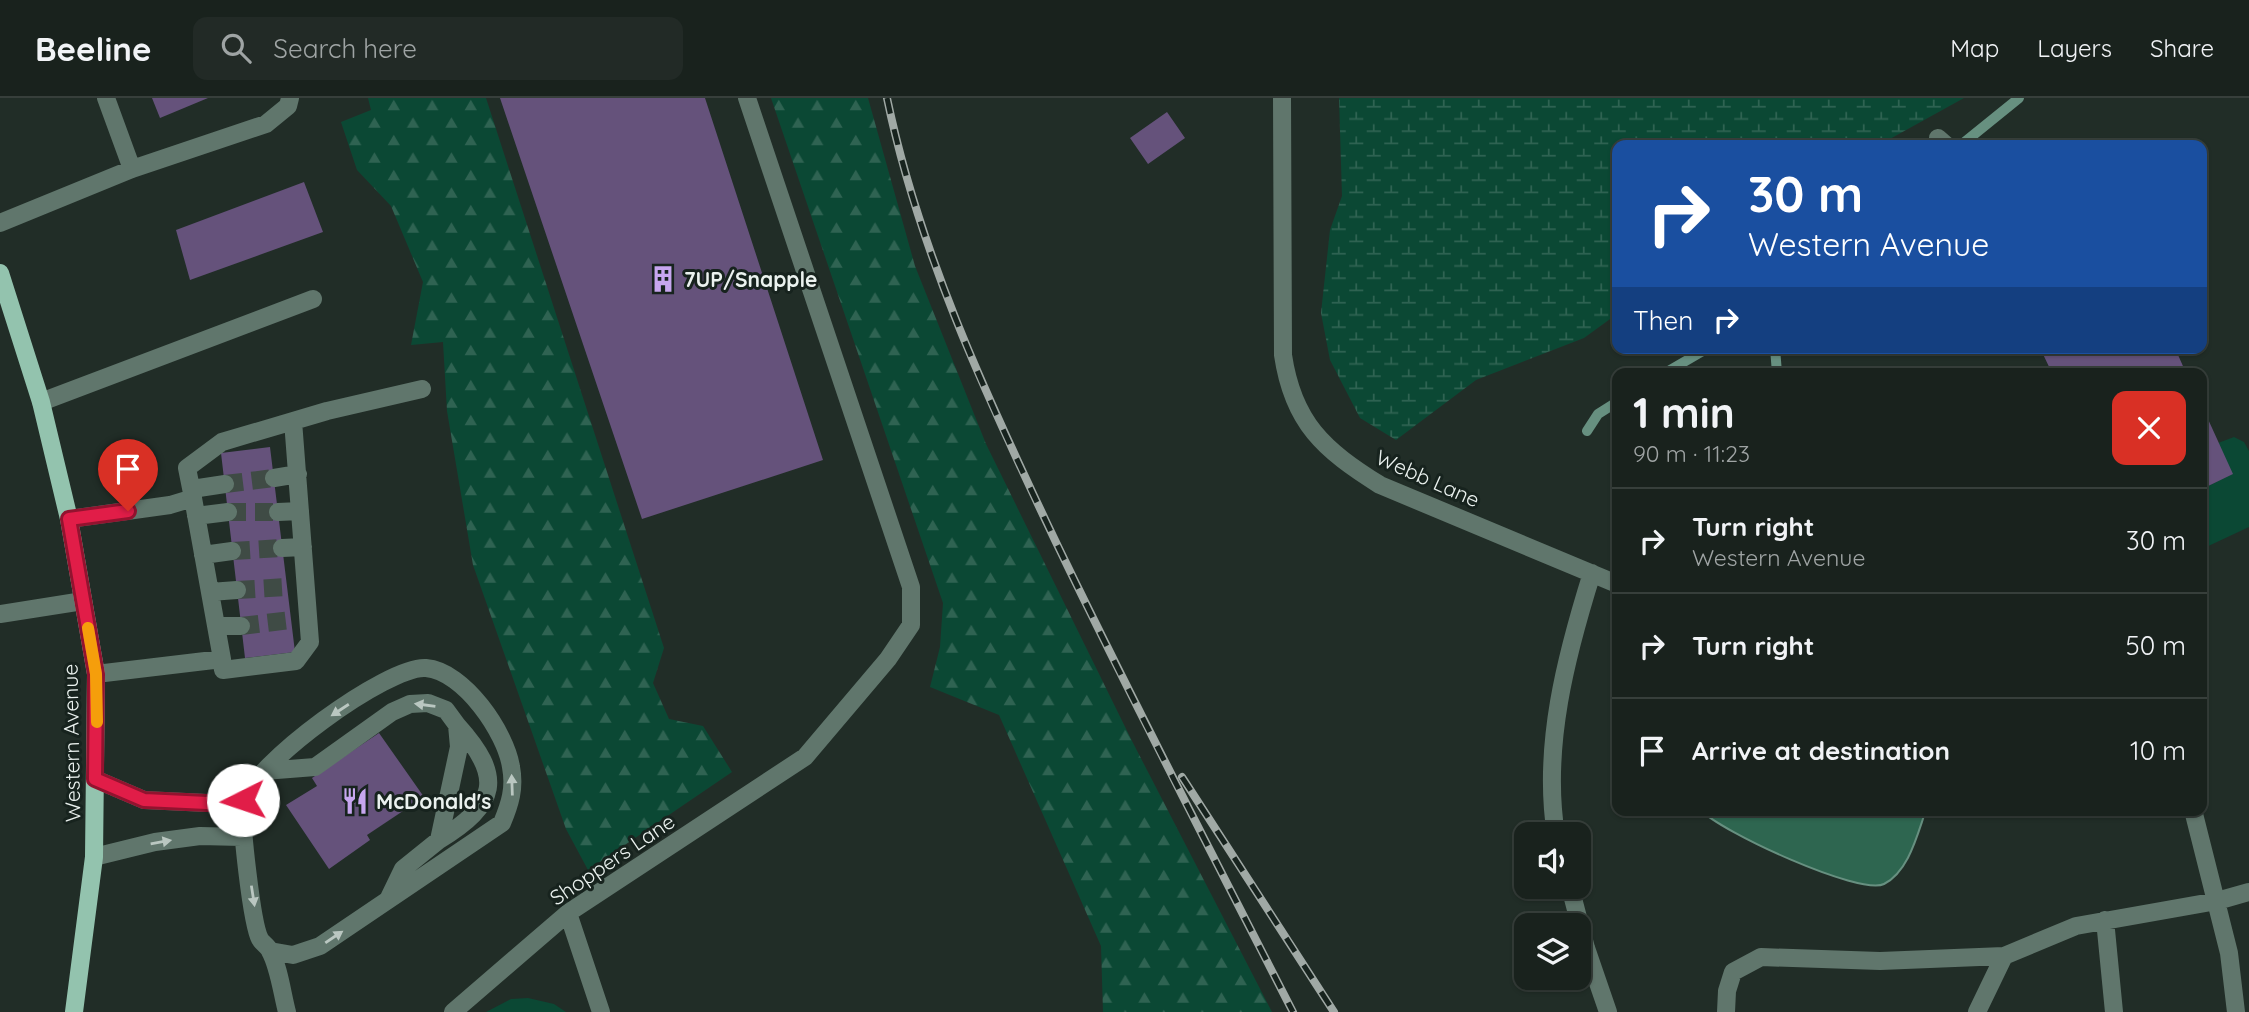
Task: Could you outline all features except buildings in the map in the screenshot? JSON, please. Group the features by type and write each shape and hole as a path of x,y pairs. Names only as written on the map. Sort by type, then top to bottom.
{"main road":[{"name":"Western Avenue","path":"1,280 41,402 69,519 96,674 94,857 74,1012"}],"street":[{"path":"106,98 132,169"},
{"path":"0,223 132,169 266,124 288,106 290,98"},
{"name":"Shoppers Lane","path":"453,1012 568,913 805,757 888,659 911,625 911,587 747,98"},
{"name":"Webb Lane","path":"1282,98 1283,355 1288,389 1300,414 1345,463 1380,485 1612,582"},
{"path":"41,402 313,299"},
{"path":"293,421 306,586 300,619 310,642 296,660 223,670 187,468 222,442 293,421 422,389"},
{"path":"274,478 298,474"},
{"path":"69,519 193,501 225,484"},
{"path":"193,501 228,512"},
{"path":"278,512 300,511"},
{"path":"282,548 303,547"},
{"path":"203,555 232,551"},
{"path":"1556,822 1554,741 1567,654 1592,573"},
{"path":"287,587 306,586"},
{"path":"210,592 237,590"},
{"path":"0,614 83,601"},
{"path":"216,626 242,626"},
{"path":"96,674 222,659"},
{"path":"270,951 293,955 320,946 502,823 512,799 511,766 489,715 463,684 426,668 392,676 302,735 264,771 243,800 242,838 259,938 270,951 286,1012"},
{"path":"264,771 315,767 383,718 410,704 428,703 446,710 478,748 486,763 488,780 478,812 403,869 387,901"},
{"path":"439,840 460,747 457,725"},
{"path":"95,779 144,800 207,803 243,800"},
{"path":"2195,816 2229,953 2236,1012"},
{"path":"94,857 155,842 200,836 242,838"},
{"path":"1726,1012 1733,972 1761,957 1880,961 2004,956 2076,926 2217,901 2249,892"},
{"path":"1573,899 1586,948 1608,1012"},
{"path":"568,913 601,1012"},
{"path":"2105,920 2114,1012"},
{"path":"1977,1012 2004,956"}],"green space":[{"path":"368,98 486,98 664,648 653,683 669,719 703,726 732,772 588,870 566,829 473,565 447,411 443,342 411,345 423,282 391,206 357,170 341,122 371,110"},
{"path":"771,98 868,98 915,266 986,444 1132,741 1272,1012 1103,1012 1101,946 999,715 930,687 940,647 943,603"},
{"path":"1339,98 1964,98 1888,140 1612,140 1612,318 1584,338 1476,380 1396,440 1360,418 1330,360 1321,313 1330,230 1342,196"},
{"path":"2234,437 2244,442 2249,451 2249,527 2207,547 2207,486 2232,474 2218,443"},
{"path":"528,998 554,1004 566,1012 486,1012 511,999"}],"shaded area":[{"path":"1708,816 1924,816 1911,852 1900,870 1884,884 1870,885 1820,871 1790,859"}],"waterway":[{"path":"1967,140 2019,98"},
{"path":"1674,368 1698,354"},
{"path":"1775,354 1777,368"},
{"path":"1587,431 1598,414 1612,405"}],"tunnel":[{"path":"225,484 274,478"},
{"path":"228,512 278,512"},
{"path":"232,551 282,548"},
{"path":"237,590 287,587"},
{"path":"241,626 291,620"}],"railway":[{"path":"887,98 917,212 979,376 1112,656 1293,1012"},
{"path":"1182,777 1334,1012"}],"slow traffic":[{"path":"88,628 96,674 97,722"}],"place":[{"name":"7UP/Snapple","path":"663,279"},
{"name":"McDonald's","path":"355,801"}],"route":[{"path":"128,511 69,519 96,674 95,779 144,800 157,802 207,803 243,800"}]}
